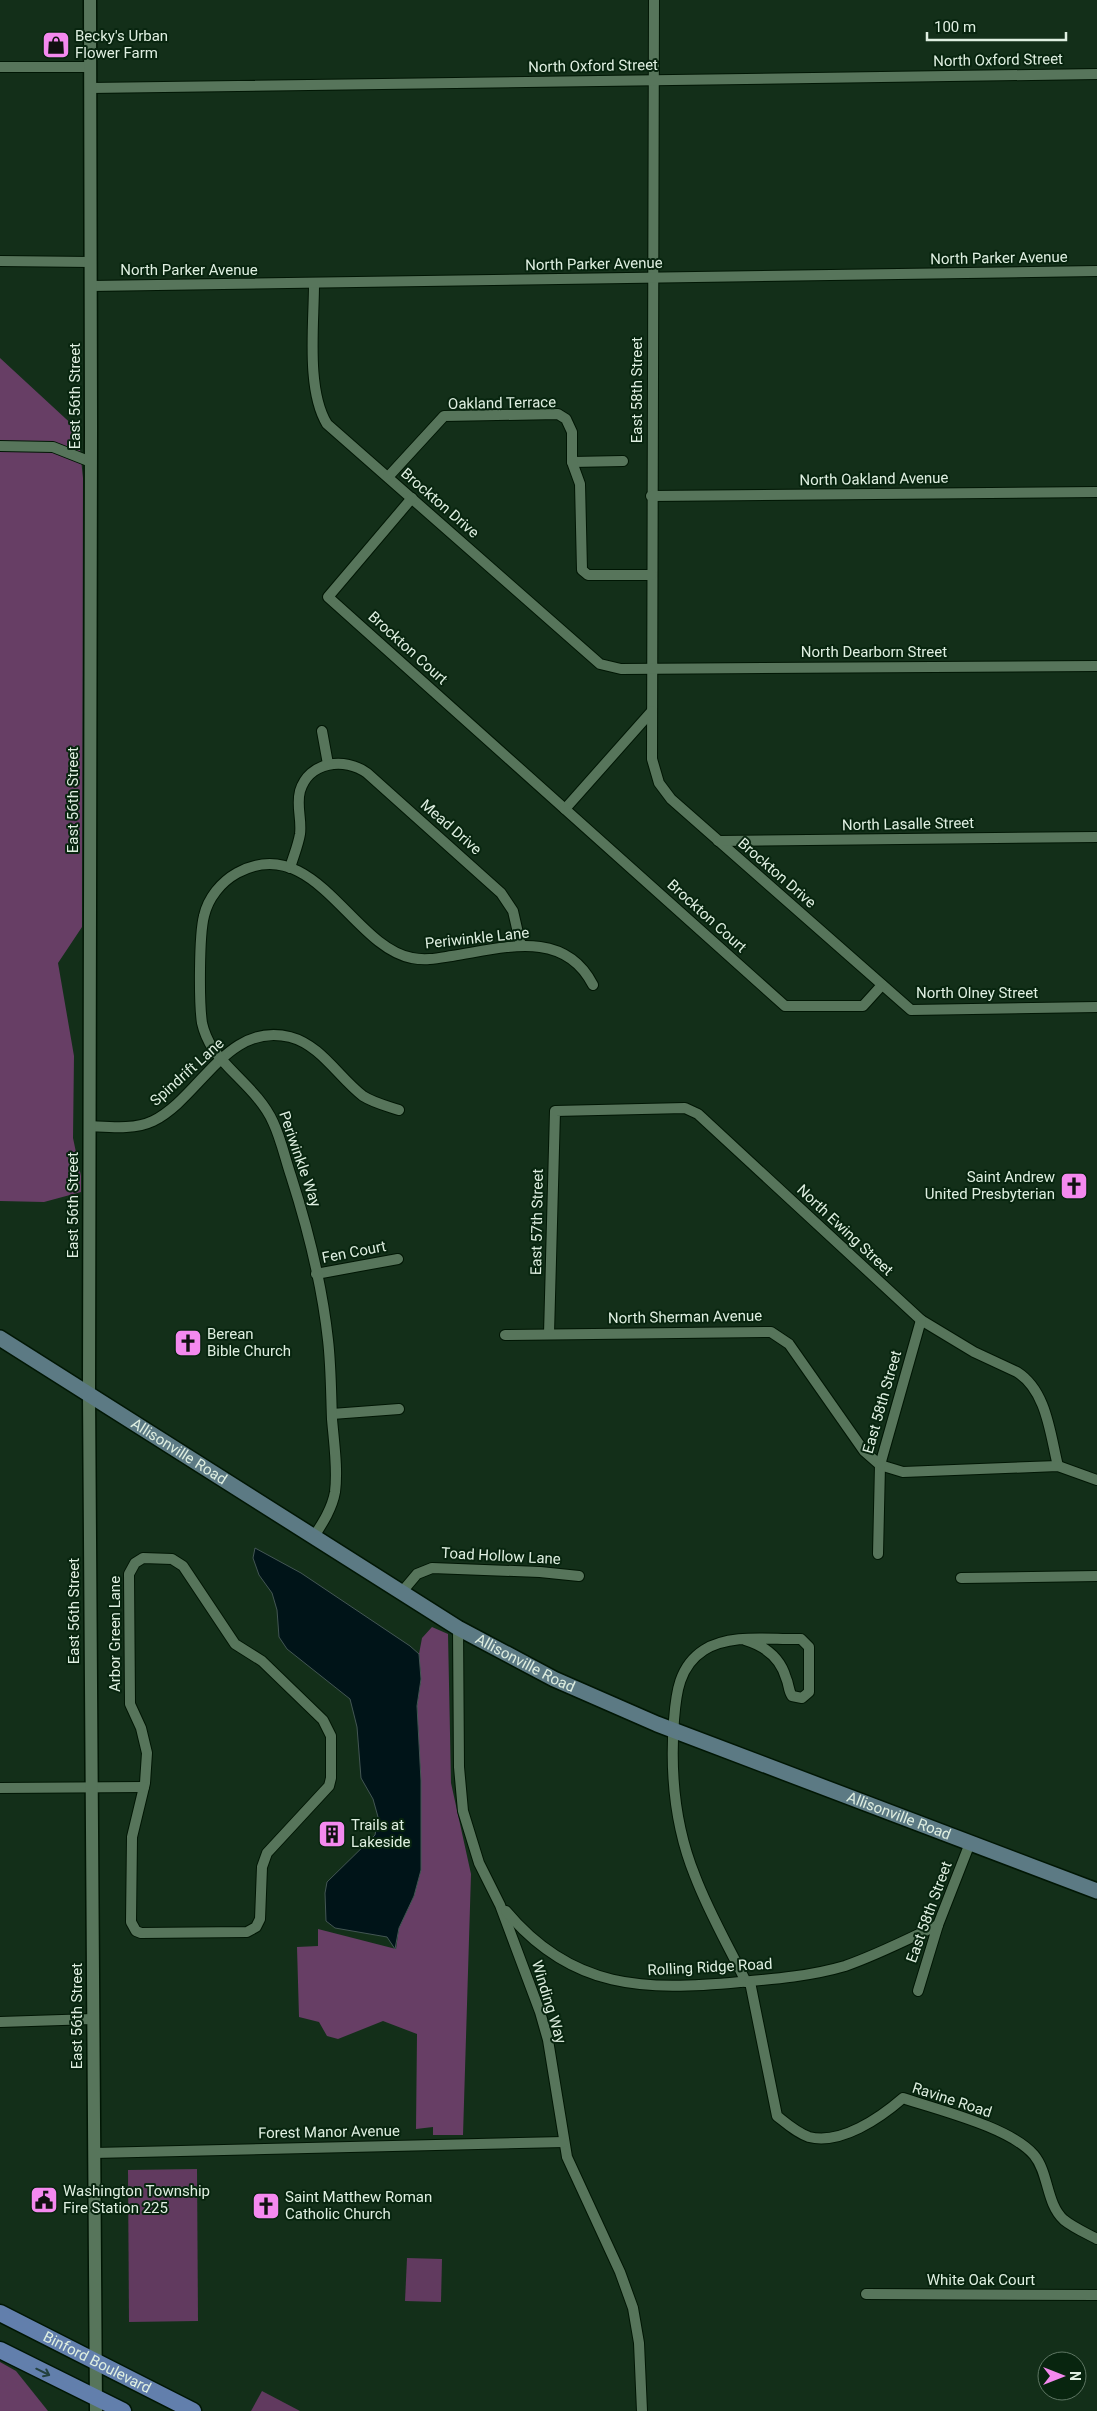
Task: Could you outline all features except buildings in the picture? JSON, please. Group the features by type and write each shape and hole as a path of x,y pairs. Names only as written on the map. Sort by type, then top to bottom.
{"main road":[{"name":"Allisonville Road","path":"0,1338 401,1593 458,1628 560,1682 673,1730 1097,1891"},
{"name":"Binford Boulevard","path":"0,2313 96,2360 193,2411"},
{"path":"0,2350 96,2404 123,2411"}],"street":[{"name":"East 56th Street","path":"90,0 91,462 88,1394 96,2404"},
{"name":"East 58th Street","path":"654,0 651,496 652,760 657,779"},
{"path":"0,67 90,66"},
{"name":"North Oxford Street","path":"90,88 1097,74"},
{"path":"0,261 90,262"},
{"name":"North Parker Avenue","path":"91,286 1097,271"},
{"name":"Brockton Drive","path":"314,284 314,386 320,413 330,427 596,661 617,669 652,669"},
{"name":"Oakland Terrace","path":"388,477 444,416 558,414 566,419 571,429 572,462 580,484 581,568 584,573 652,575"},
{"path":"0,446 53,447 91,462"},
{"path":"572,462 623,461"},
{"name":"North Oakland Avenue","path":"651,496 1097,492"},
{"name":"Brockton Court","path":"412,498 328,597 784,1006 863,1006 882,985"},
{"name":"North Dearborn Street","path":"652,669 1097,666"},
{"path":"565,809 652,711"},
{"path":"290,868 300,833 298,801 302,785 313,772 328,764 322,731"},
{"name":"Mead Drive","path":"328,764 345,763 364,771 477,870 509,903 517,923 521,946"},
{"name":"Brockton Drive","path":"657,779 666,794 882,985"},
{"name":"North Lasalle Street","path":"718,841 1097,837"},
{"name":"Periwinkle Way","path":"290,868 266,865 240,872 226,881 212,897 201,929 202,1021 208,1041 222,1060 262,1103 274,1124 307,1227 328,1342 335,1493 327,1514 313,1538"},
{"name":"Periwinkle Lane","path":"290,868 313,880 384,944 404,956 430,959 521,946 547,948 567,956 584,970 593,985"},
{"name":"North Olney Street","path":"882,985 911,1010 1097,1007"},
{"name":"Spindrift Lane","path":"89,1126 131,1126 153,1121 168,1111 237,1046 252,1038 274,1035 291,1037 313,1050 365,1097 398,1110"},
{"name":"North Ewing Street","path":"555,1111 680,1107 694,1111 921,1320 937,1331 1016,1372 1027,1380 1041,1402 1058,1466"},
{"name":"East 57th Street","path":"549,1334 555,1111"},
{"name":"Fen Court","path":"316,1274 398,1258"},
{"name":"East 58th Street","path":"878,1554 880,1465 921,1320"},
{"name":"North Sherman Avenue","path":"506,1335 761,1330 773,1332 790,1344 864,1451 880,1465 903,1472 1058,1466 1097,1480"},
{"path":"332,1414 399,1409"},
{"name":"Arbor Green Lane","path":"143,1558 172,1559 182,1566 235,1644 262,1661 323,1720 331,1736 331,1778 328,1787 264,1858 260,1920 258,1925 252,1930 244,1933 141,1933 136,1931 131,1922 132,1837 144,1787 147,1770 146,1744 130,1704 128,1574 135,1562 143,1558"},
{"name":"Toad Hollow Lane","path":"401,1593 417,1574 432,1568 540,1572 579,1576"},
{"path":"961,1578 1097,1576"},
{"name":"Winding Way","path":"458,1628 459,1767 463,1806 479,1863 500,1905 544,2024 567,2157 620,2272 633,2308 639,2343 642,2411"},
{"path":"745,1640 762,1647 779,1661 784,1668 792,1696 798,1699 807,1695 810,1680 809,1647 801,1639 745,1640 727,1641 712,1646 689,1664 678,1684 673,1730 673,1775 676,1814 694,1875 748,1982"},
{"path":"0,1788 144,1787"},
{"name":"East 58th Street","path":"918,1990 938,1925 970,1843"},
{"name":"Rolling Ridge Road","path":"500,1905 526,1934 546,1950 568,1963 604,1978 654,1987 748,1982 797,1976 837,1968 859,1961 938,1925"},
{"name":"Ravine Road","path":"748,1982 777,2116 793,2129 810,2137 826,2138 847,2134 892,2107 902,2098 967,2119 1014,2139 1025,2146 1039,2163 1055,2206 1063,2219 1097,2239"},
{"path":"0,2022 93,2019"},
{"name":"Forest Manor Avenue","path":"94,2153 564,2142"},
{"name":"White Oak Court","path":"866,2294 1097,2295"}],"shaded area":[{"path":"0,358 78,430 83,478 82,927 58,963 74,1056 73,1138 81,1176 81,1192 44,1202 0,1201"},
{"path":"255,1548 301,1573 410,1646 419,1654 421,1679 417,1706 421,1781 421,1870 414,1896 399,1928 395,1949 387,1937 335,1928 326,1921 325,1893 327,1882 375,1835 378,1817 373,1799 361,1778 357,1727 350,1699 287,1649 279,1637 277,1610 272,1593 259,1575 253,1558"},
{"path":"432,1627 448,1634 451,1783 471,1874 463,2135 433,2135 433,2127 416,2129 417,2034 383,2021 338,2039 327,2036 319,2022 299,2017 297,1947 318,1946 318,1929 396,1949 399,1928 414,1896 421,1870 421,1781 417,1706 421,1679 419,1654 422,1638"},
{"path":"197,2169 198,2321 129,2322 128,2170"},
{"path":"407,2258 442,2259 441,2302 405,2301"},
{"path":"0,2362 16,2371 48,2411 0,2411"},
{"path":"262,2391 300,2411 251,2411"}],"place":[{"name":"Becky's Urban Flower Farm","path":"56,45"},
{"name":"Saint Andrew United Presbyterian","path":"1074,1186"},
{"name":"Berean Bible Church","path":"188,1343"},
{"name":"Trails at Lakeside","path":"332,1834"},
{"name":"Washington Township Fire Station 225","path":"44,2200"},
{"name":"Saint Matthew Roman Catholic Church","path":"266,2206"}]}
